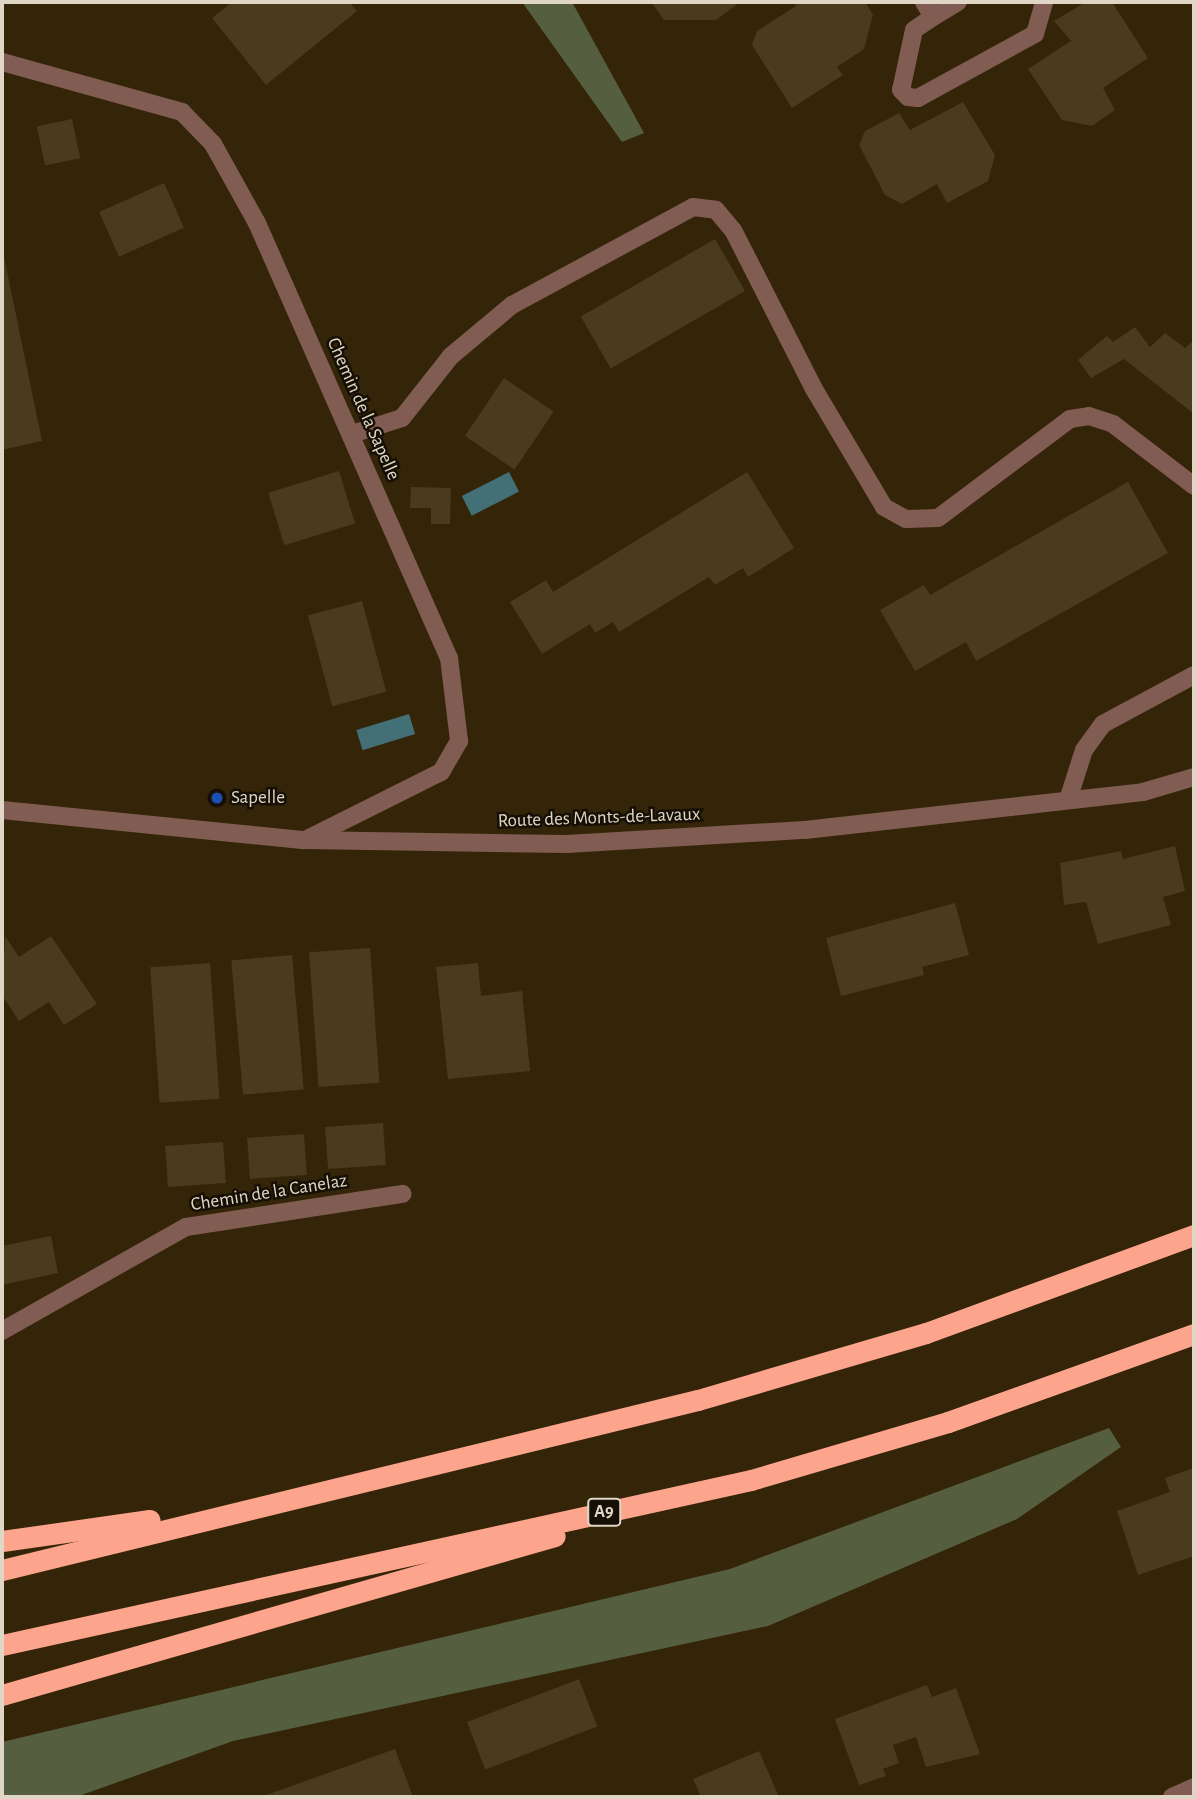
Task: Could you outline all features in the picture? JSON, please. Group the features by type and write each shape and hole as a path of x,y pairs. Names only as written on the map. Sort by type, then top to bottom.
{"highway":[{"path":"2,1570 807,1369 1014,1303 1194,1236"},
{"name":"A9","path":"2,1695 961,1418 1194,1334"},
{"name":"A9","path":"2,1645 751,1480"},
{"path":"2,1541 256,1505"}],"street":[{"path":"958,2 928,9 914,30 901,90 908,97 918,98 1035,34 1044,2"},
{"name":"Chemin de la Sapelle","path":"2,62 182,112 214,144 257,223 449,658 459,741 441,772 305,840"},
{"path":"352,434 402,418 452,356 512,304 693,207 716,210 733,230 814,389 884,507 906,519 938,519 1070,419 1089,416 1112,424 1194,486"},
{"path":"1068,800 1084,750 1103,724 1194,676"},
{"name":"Route des Monts-de-Lavaux","path":"2,810 305,840 567,844 805,830 1143,792 1194,777"},
{"name":"Chemin de la Canelaz","path":"2,1331 186,1227 402,1194"},
{"path":"1172,1797 1194,1787"}],"green space":[{"path":"522,2 572,2 644,133 622,142"},
{"path":"1109,1428 1121,1447 1017,1519 768,1626 233,1741 76,1797 2,1797 2,1742 730,1569"}],"water":[{"path":"509,472 519,492 472,516 462,496"},
{"path":"409,714 415,734 363,750 356,730"}],"building":[{"path":"232,2 349,2 357,11 266,85 212,18"},
{"path":"651,2 740,2 716,20 664,20"},
{"path":"794,2 865,2 873,15 864,49 837,67 843,75 792,108 752,45 757,31 796,6"},
{"path":"1112,2 1148,58 1103,88 1115,110 1092,126 1062,120 1028,69 1071,41 1054,21 1084,3"},
{"path":"963,102 995,155 988,181 947,203 937,184 902,204 885,195 859,145 865,131 899,113 910,130"},
{"path":"72,119 80,158 45,166 37,126"},
{"path":"164,183 184,228 119,257 99,212"},
{"path":"715,239 745,291 611,368 581,316"},
{"path":"2,247 42,441 2,450"},
{"path":"1135,327 1150,347 1165,333 1185,348 1194,340 1194,414 1124,359 1091,378 1078,360 1107,336 1113,342"},
{"path":"504,378 554,412 515,470 465,436"},
{"path":"339,471 355,524 284,545 268,493"},
{"path":"747,472 794,548 748,577 743,568 715,585 709,577 619,632 613,622 595,633 590,624 542,654 510,602 546,580 553,592"},
{"path":"1128,482 1168,553 976,661 966,642 915,671 880,610 924,585 930,595"},
{"path":"411,487 451,488 450,524 431,524 431,508 410,508"},
{"path":"362,601 386,692 332,706 308,615"},
{"path":"1175,846 1185,891 1163,897 1171,925 1098,944 1086,902 1064,905 1060,863 1121,851 1123,859"},
{"path":"955,903 969,955 922,967 924,975 841,996 826,938"},
{"path":"5,936 19,957 51,936 97,1004 64,1025 49,1002 19,1021 2,995"},
{"path":"370,948 379,1083 319,1087 309,952"},
{"path":"292,955 304,1089 243,1095 231,960"},
{"path":"210,963 219,1099 160,1103 150,967"},
{"path":"478,963 481,996 522,991 530,1071 448,1079 436,967"},
{"path":"383,1123 386,1165 328,1169 325,1127"},
{"path":"304,1134 307,1175 250,1179 247,1138"},
{"path":"223,1142 226,1183 168,1187 165,1146"},
{"path":"51,1236 58,1273 2,1285 2,1246"},
{"path":"1194,1468 1194,1556 1138,1575 1117,1511 1170,1492 1165,1478"},
{"path":"579,1679 597,1727 485,1770 467,1722"},
{"path":"927,1685 932,1697 956,1688 980,1754 926,1767 916,1737 893,1745 899,1763 883,1769 886,1776 859,1785 835,1719"},
{"path":"395,1749 413,1797 261,1797"},
{"path":"759,1751 779,1797 701,1797 693,1779"}],"place":[{"name":"Sapelle","path":"217,798"}]}
